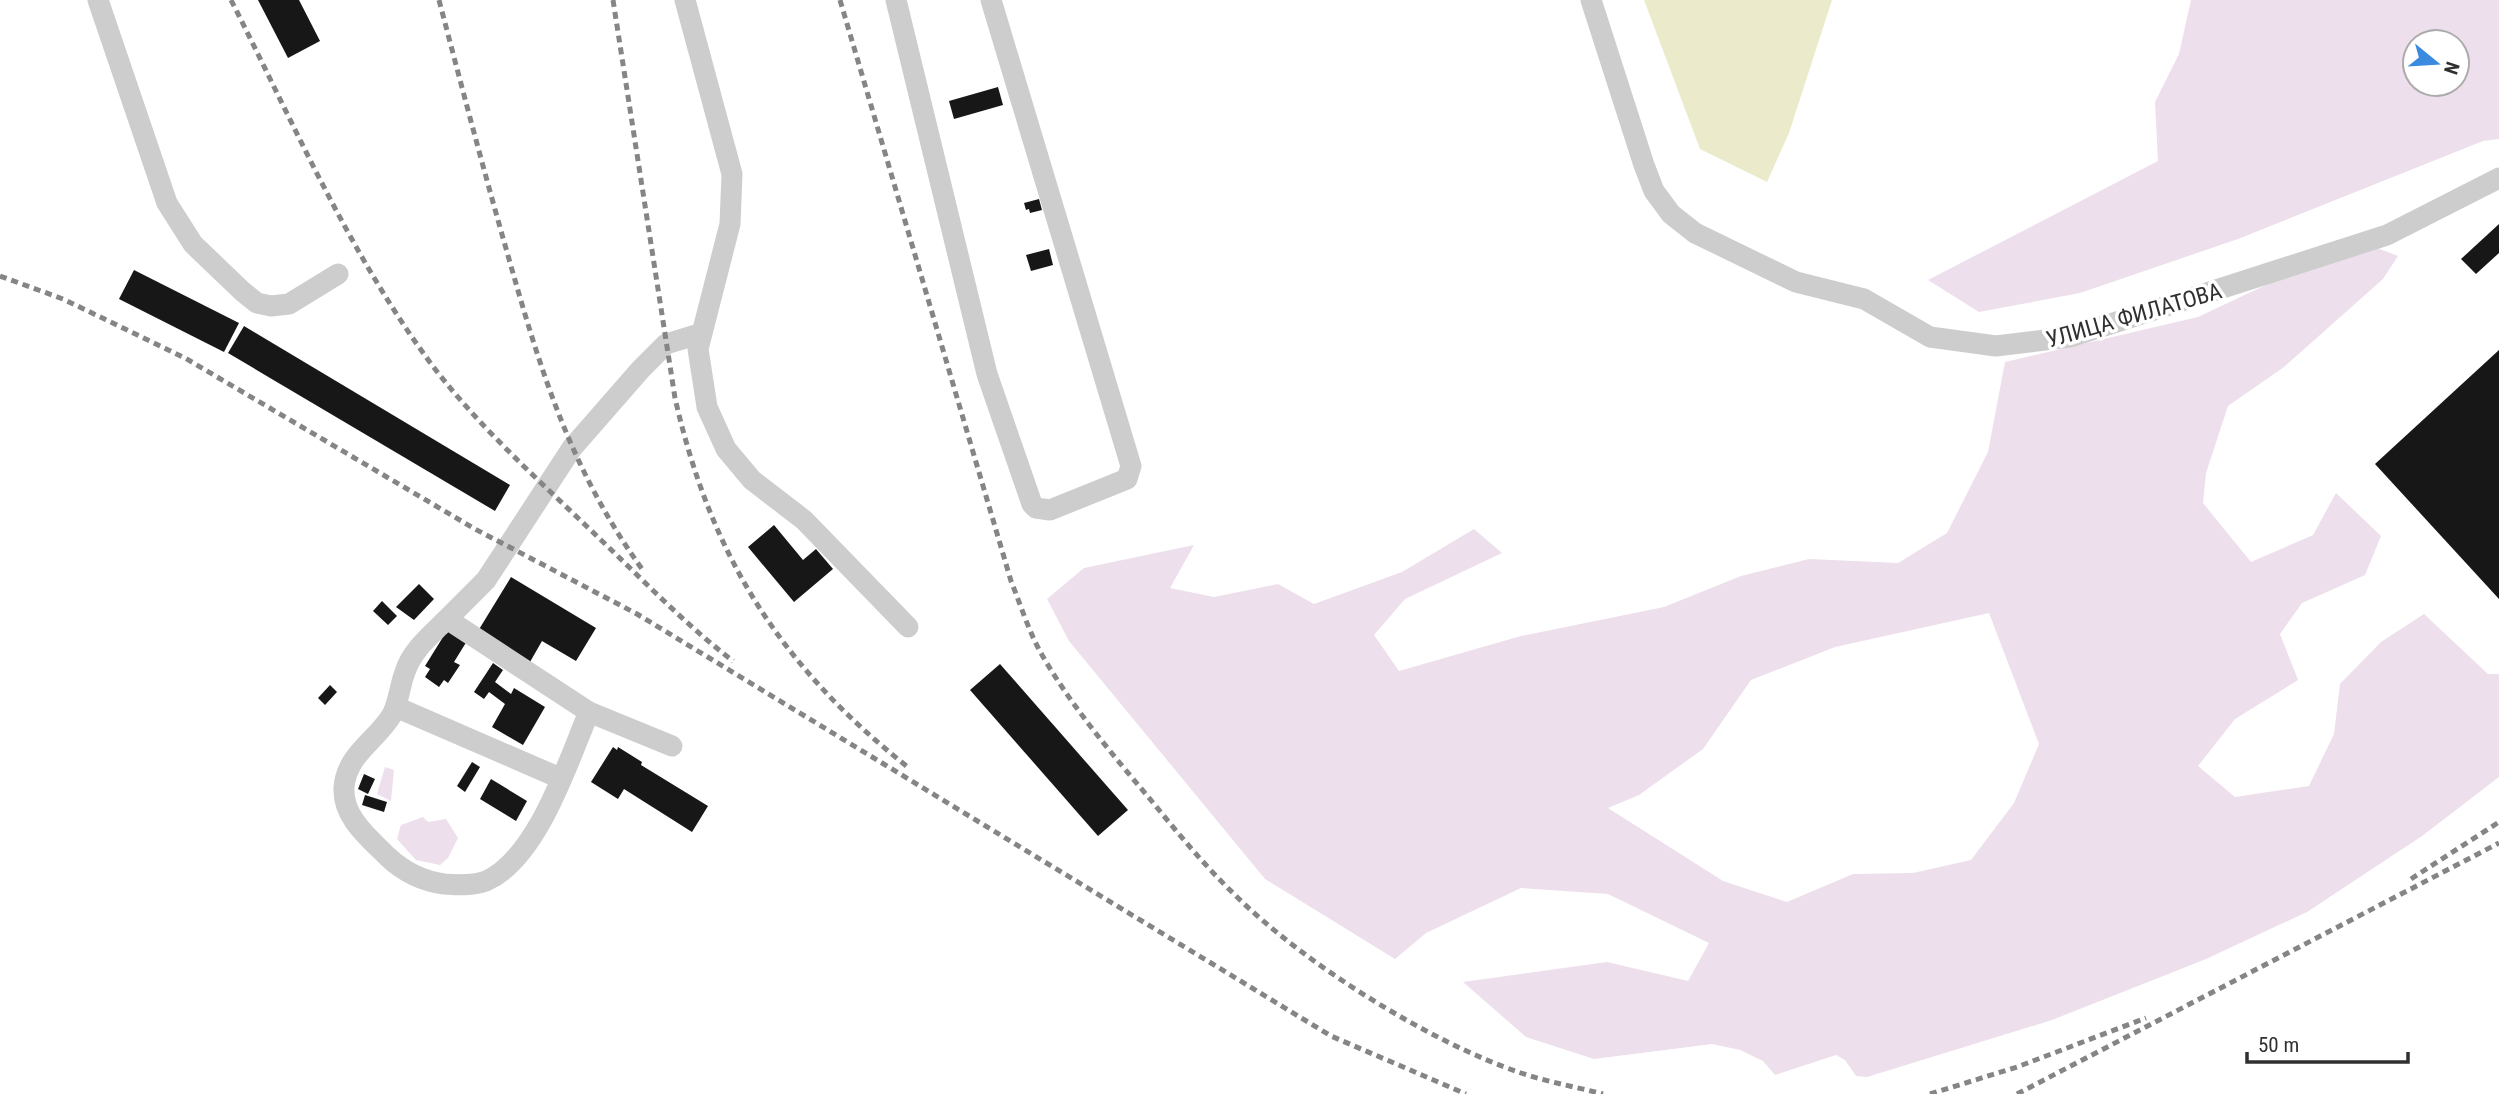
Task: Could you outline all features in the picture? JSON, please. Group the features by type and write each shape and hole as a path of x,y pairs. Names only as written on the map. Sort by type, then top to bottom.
{"street":[{"path":"98,0 167,203 193,244 257,303 271,306 289,304 338,274"},
{"path":"685,0 732,174 730,224 699,334 698,363 706,407 726,449 752,480 804,520 908,627"},
{"path":"896,0 991,390 1032,504 1036,508 1051,510 1127,479 1130,466 990,0"},
{"name":"УЛИЦА ФИЛАТОВА","path":"1591,0 1644,165 1654,191 1671,214 1695,233 1796,282 1864,299 1930,337 1996,346 2070,337 2387,235 2499,178"},
{"path":"589,712 534,832 498,874 480,883 465,885 419,878 395,864 359,828 345,798 344,786 353,760 396,706 410,661 492,572 572,448 666,344 699,334"},
{"path":"447,619 589,712 672,746"},
{"path":"396,706 560,778"}],"shaded area":[{"path":"1644,0 1832,0 1789,133 1767,182 1700,149"},
{"path":"2191,0 2499,0 2499,139 2483,141 2238,239 2080,293 1979,312 1928,280 2158,161 2155,102 2179,54"},
{"path":"2359,241 2398,256 2383,279 2284,367 2228,406 2206,473 2203,503 2251,562 2313,535 2336,493 2381,536 2365,575 2302,603 2280,634 2298,680 2235,719 2198,766 2235,797 2309,786 2334,734 2340,684 2381,642 2424,614 2488,674 2499,674 2499,777 2422,836 2307,912 2206,959 2052,1020 1867,1077 1856,1076 1845,1060 1836,1055 1775,1075 1763,1061 1740,1050 1712,1044 1594,1059 1526,1037 1463,982 1607,962 1688,981 1709,943 1608,894 1521,888 1426,933 1395,959 1265,879 1069,641 1047,599 1084,568 1194,545 1170,588 1214,597 1278,584 1314,604 1402,572 1474,529 1502,553 1405,599 1374,635 1399,671 1521,636 1664,607 1741,576 1809,559 1898,563 1947,533 1988,452 2005,362 2198,317","holes":["1989,613 2039,744 2014,803 1971,860 1913,873 1853,874 1787,902 1723,881 1608,808 1639,795 1703,749 1751,680 1835,647"]},
{"path":"385,767 394,770 391,801 377,794"},
{"path":"423,817 428,822 446,819 458,838 448,858 440,865 416,860 397,839 401,825"}],"building":[{"path":"258,0 299,0 320,41 288,58"},
{"path":"998,87 1003,105 954,119 949,101"},
{"path":"1039,199 1042,210 1030,213 1029,209 1026,210 1024,203"},
{"path":"2499,224 2499,253 2476,274 2461,259"},
{"path":"1049,249 1053,265 1031,271 1026,255"},
{"path":"134,270 239,323 224,352 119,299"},
{"path":"244,326 510,485 495,511 228,353"},
{"path":"2499,350 2499,599 2375,464"},
{"path":"774,525 803,560 816,549 833,569 794,602 748,547"},
{"path":"511,577 596,628 576,661 542,641 530,662 478,631"},
{"path":"419,584 434,599 414,620 396,607"},
{"path":"382,601 397,616 388,625 373,611"},
{"path":"448,629 467,641 454,662 460,665 448,683 444,680 439,687 425,677 430,669 425,666"},
{"path":"493,663 503,670 495,682 511,694 514,688 545,707 523,745 492,727 505,704 489,692 484,699 474,692"},
{"path":"1000,664 1128,810 1098,836 970,690"},
{"path":"330,685 337,692 325,705 318,698"},
{"path":"613,747 617,750 618,747 642,762 641,765 708,806 692,832 624,789 618,799 591,782"},
{"path":"472,762 480,767 465,792 457,786"},
{"path":"364,774 375,779 368,794 358,789"},
{"path":"491,779 527,801 516,821 480,799"},
{"path":"365,795 387,802 384,812 362,805"}],"railway":[{"path":"231,0 347,231 400,319 429,361 468,409 511,454 699,633 733,661"},
{"path":"439,0 519,295 545,377 576,456 595,494 642,569"},
{"path":"613,0 675,398 690,455 709,509 731,558 758,605 788,648 824,690 864,730 909,768"},
{"path":"840,0 1011,581 1037,646 1079,712 1201,860 1262,920 1295,947 1369,998 1447,1042 1521,1073 1603,1094"},
{"path":"0,276 63,299 185,358 475,529 637,614 1331,1036 1466,1094"},
{"path":"2411,879 2499,822"},
{"path":"2017,1094 2499,843"},
{"path":"1930,1094 2017,1067 2146,1018"}]}
